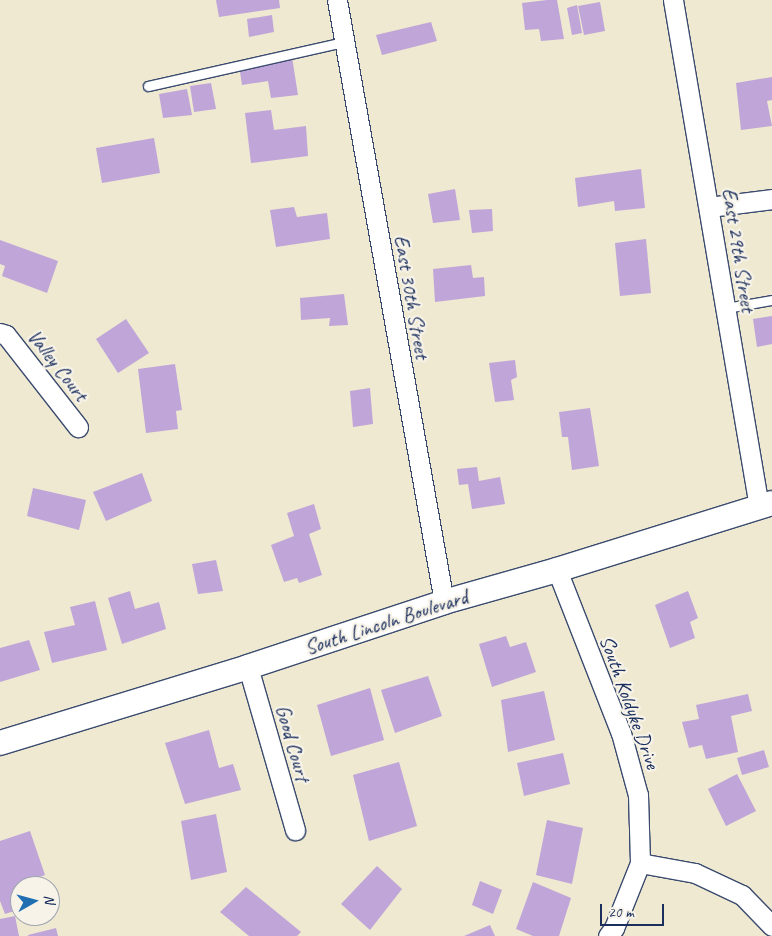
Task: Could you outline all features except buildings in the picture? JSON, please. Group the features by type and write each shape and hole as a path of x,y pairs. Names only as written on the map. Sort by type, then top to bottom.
{"street":[{"name":"East 30th Street","path":"337,0 444,602"},
{"name":"East 29th Street","path":"672,0 726,308 765,505"},
{"path":"709,207 772,199"},
{"name":"Valley Court","path":"0,333 6,335 78,427"},
{"name":"South Lincoln Boulevard","path":"0,742 248,667 444,602 557,570 765,505"},
{"name":"South Koldyke Drive","path":"557,570 621,733 638,795 640,863 614,928 608,936"},
{"name":"Good Court","path":"248,667 295,830"},
{"path":"640,863 695,873 742,895 772,926"}],"lane":[{"path":"148,86 344,42"},
{"path":"726,308 772,300"}]}
